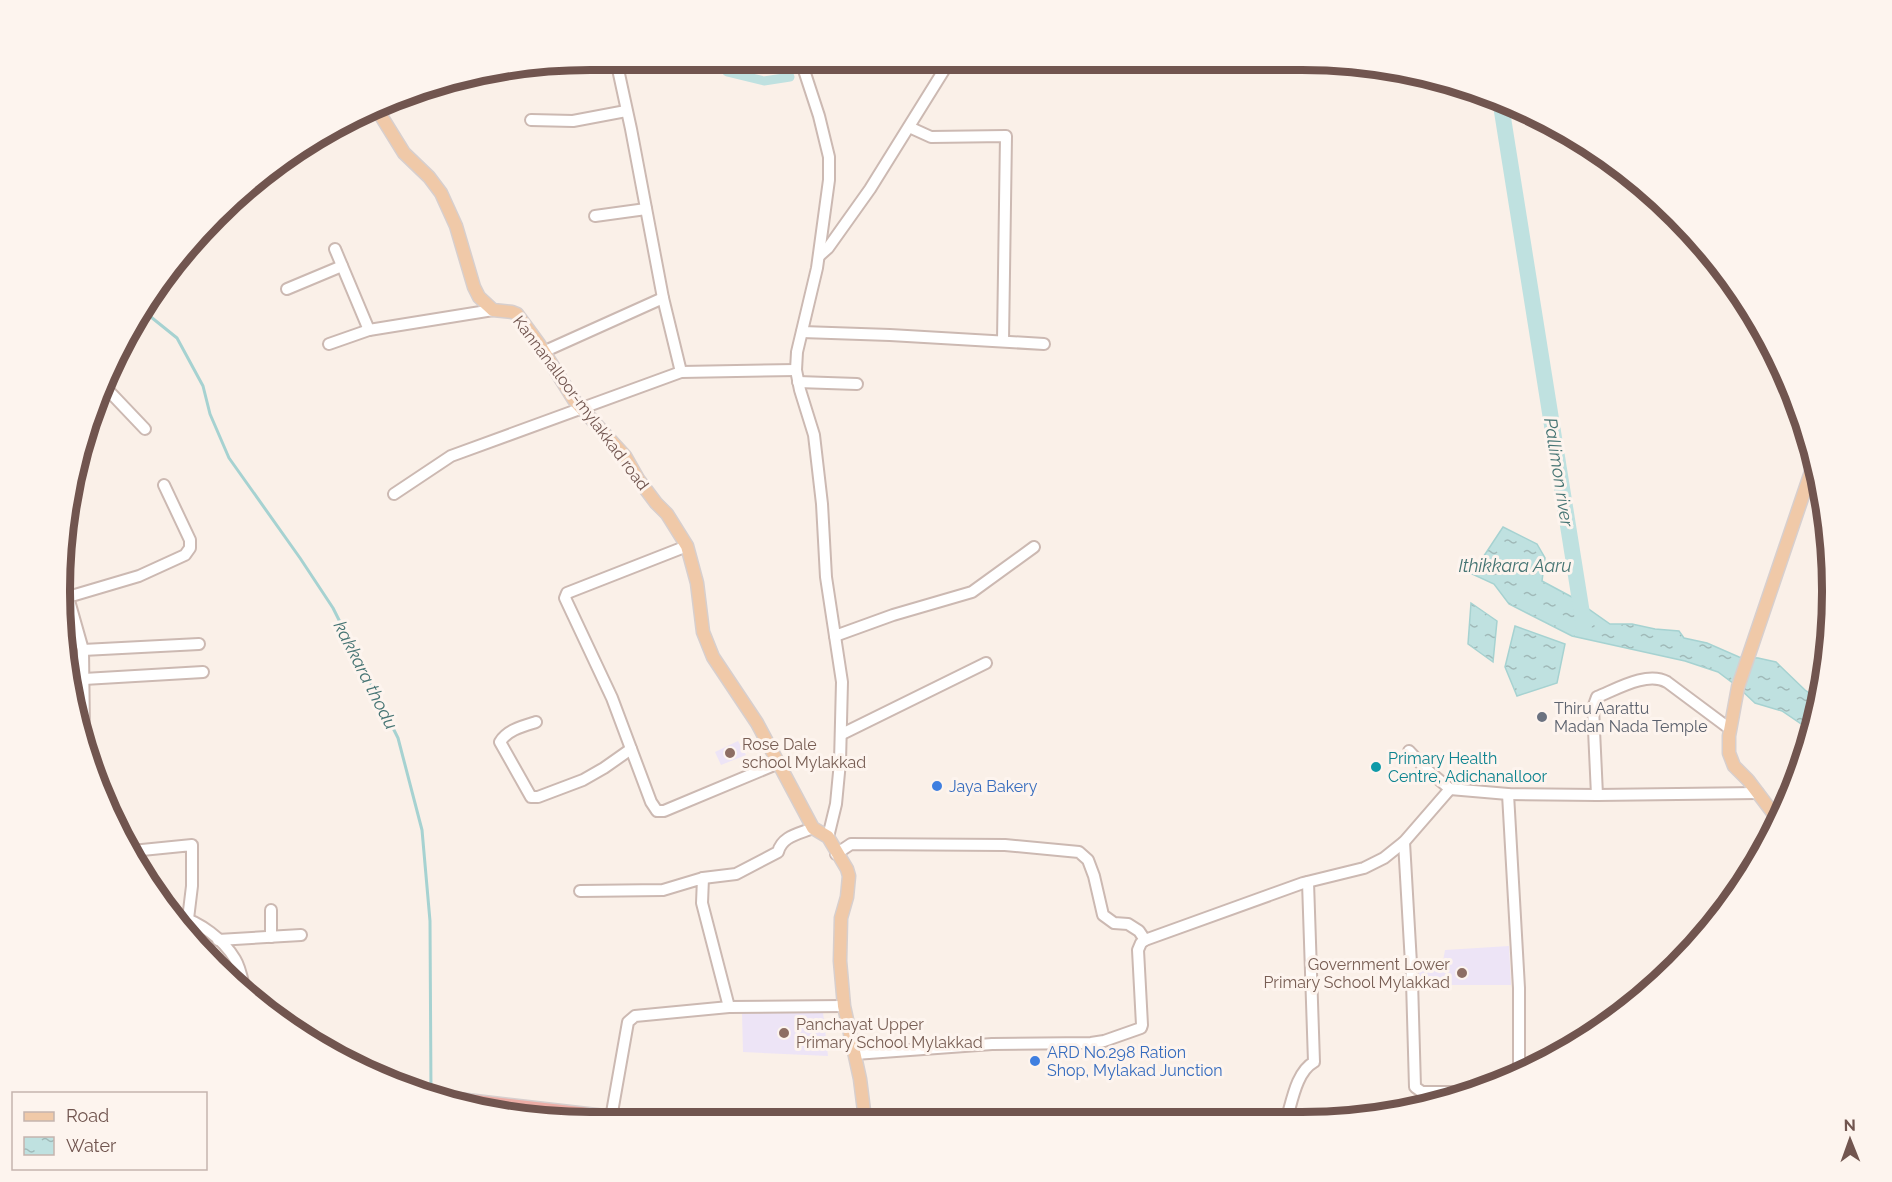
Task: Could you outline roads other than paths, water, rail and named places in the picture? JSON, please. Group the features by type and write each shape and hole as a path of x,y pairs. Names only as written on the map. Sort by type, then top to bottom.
{"main road":[{"name":"Kannanalloor-mylakkad road","path":"381,115 404,153 429,177 441,193 456,226 479,297 493,310 517,314 568,391 625,456 638,479 667,514 687,546 697,583 698,606 703,632 713,657 757,723 813,828"},
{"path":"1772,812 1734,766 1729,753 1730,729 1738,687 1809,478"},
{"path":"813,828 828,837 849,876 840,935 844,1006 855,1054 864,1112"}],"street":[{"path":"618,70 663,298 681,372"},
{"path":"804,70 829,157 830,180 819,256 796,370 814,435 822,504 826,577 842,682 842,734 836,804 828,837"},
{"path":"819,256 828,248 870,189 944,70"},
{"path":"531,120 573,121 626,111"},
{"path":"909,127 931,137 1006,136 1003,341"},
{"path":"595,216 646,209"},
{"path":"335,249 369,330"},
{"path":"287,289 342,266"},
{"path":"543,352 663,298"},
{"path":"329,344 369,330 493,310"},
{"path":"802,332 1044,344"},
{"path":"394,494 451,456 681,372 796,370"},
{"path":"798,382 857,384"},
{"path":"110,393 145,429"},
{"path":"70,596 139,576 185,555 190,548 190,540 164,486"},
{"path":"687,546 565,595 567,604 612,698 651,802 657,812 779,763"},
{"path":"835,636 893,615 972,592 1034,547"},
{"path":"71,607 83,650 84,707"},
{"path":"83,650 199,644"},
{"path":"842,734 986,663"},
{"path":"84,679 203,672"},
{"path":"1597,795 1593,708 1597,697 1647,678 1657,677 1730,729"},
{"path":"536,722 504,736 500,742 531,797 538,797 583,780 631,749"},
{"path":"1409,751 1450,789 1508,794 1758,793"},
{"path":"855,1054 992,1044 1091,1043 1104,1041 1141,1028 1138,950 1141,943 1308,882 1364,868 1386,857 1404,842 1450,789"},
{"path":"1508,794 1519,988 1519,1063"},
{"path":"580,891 663,890 704,878 730,876 778,852 780,844 786,839 813,828"},
{"path":"1404,842 1415,1087 1422,1092 1442,1092"},
{"path":"836,854 851,844 1005,845 1079,852 1088,860 1103,915 1114,923 1128,924 1139,931 1145,940"},
{"path":"140,850 192,845 192,886 184,915"},
{"path":"704,878 702,903 729,1007"},
{"path":"1289,1112 1300,1075 1307,1066 1314,1062 1308,882"},
{"path":"271,910 271,937"},
{"path":"189,921 210,931 236,960 240,975"},
{"path":"218,940 301,935"},
{"path":"611,1112 629,1020 638,1015 729,1007 844,1006"}],"water":[{"name":"Ithikkara Aaru","path":"1503,527 1537,544 1545,558 1542,581 1570,596 1610,624 1632,624 1679,631 1684,638 1707,643 1739,657 1776,662 1811,694 1804,726 1782,711 1755,703 1718,672 1685,661 1572,636 1509,604 1494,584 1472,574"},
{"path":"1471,603 1497,621 1493,662 1468,644"},
{"path":"1515,626 1565,644 1557,683 1517,696 1505,667"}],"waterway":[{"path":"726,70 764,81 790,77"},
{"name":"Pallimon river","path":"1502,111 1584,626"},
{"name":"kakkara thodu","path":"149,316 177,338 203,386 210,414 229,458 333,608 398,738 422,830 430,921 431,1086"}],"place":[{"name":"Thiru Aarattu Madan Nada Temple","path":"1542,717"},
{"name":"Rose Dale school Mylakkad","path":"730,753"},
{"name":"Primary Health Centre, Adichanalloor","path":"1376,767"},
{"name":"Jaya Bakery","path":"937,786"},
{"name":"Government Lower Primary School Mylakkad","path":"1462,973"},
{"name":"Panchayat Upper Primary School Mylakkad","path":"784,1033"},
{"name":"ARD No.298 Ration Shop, Mylakad Junction","path":"1035,1061"}]}
